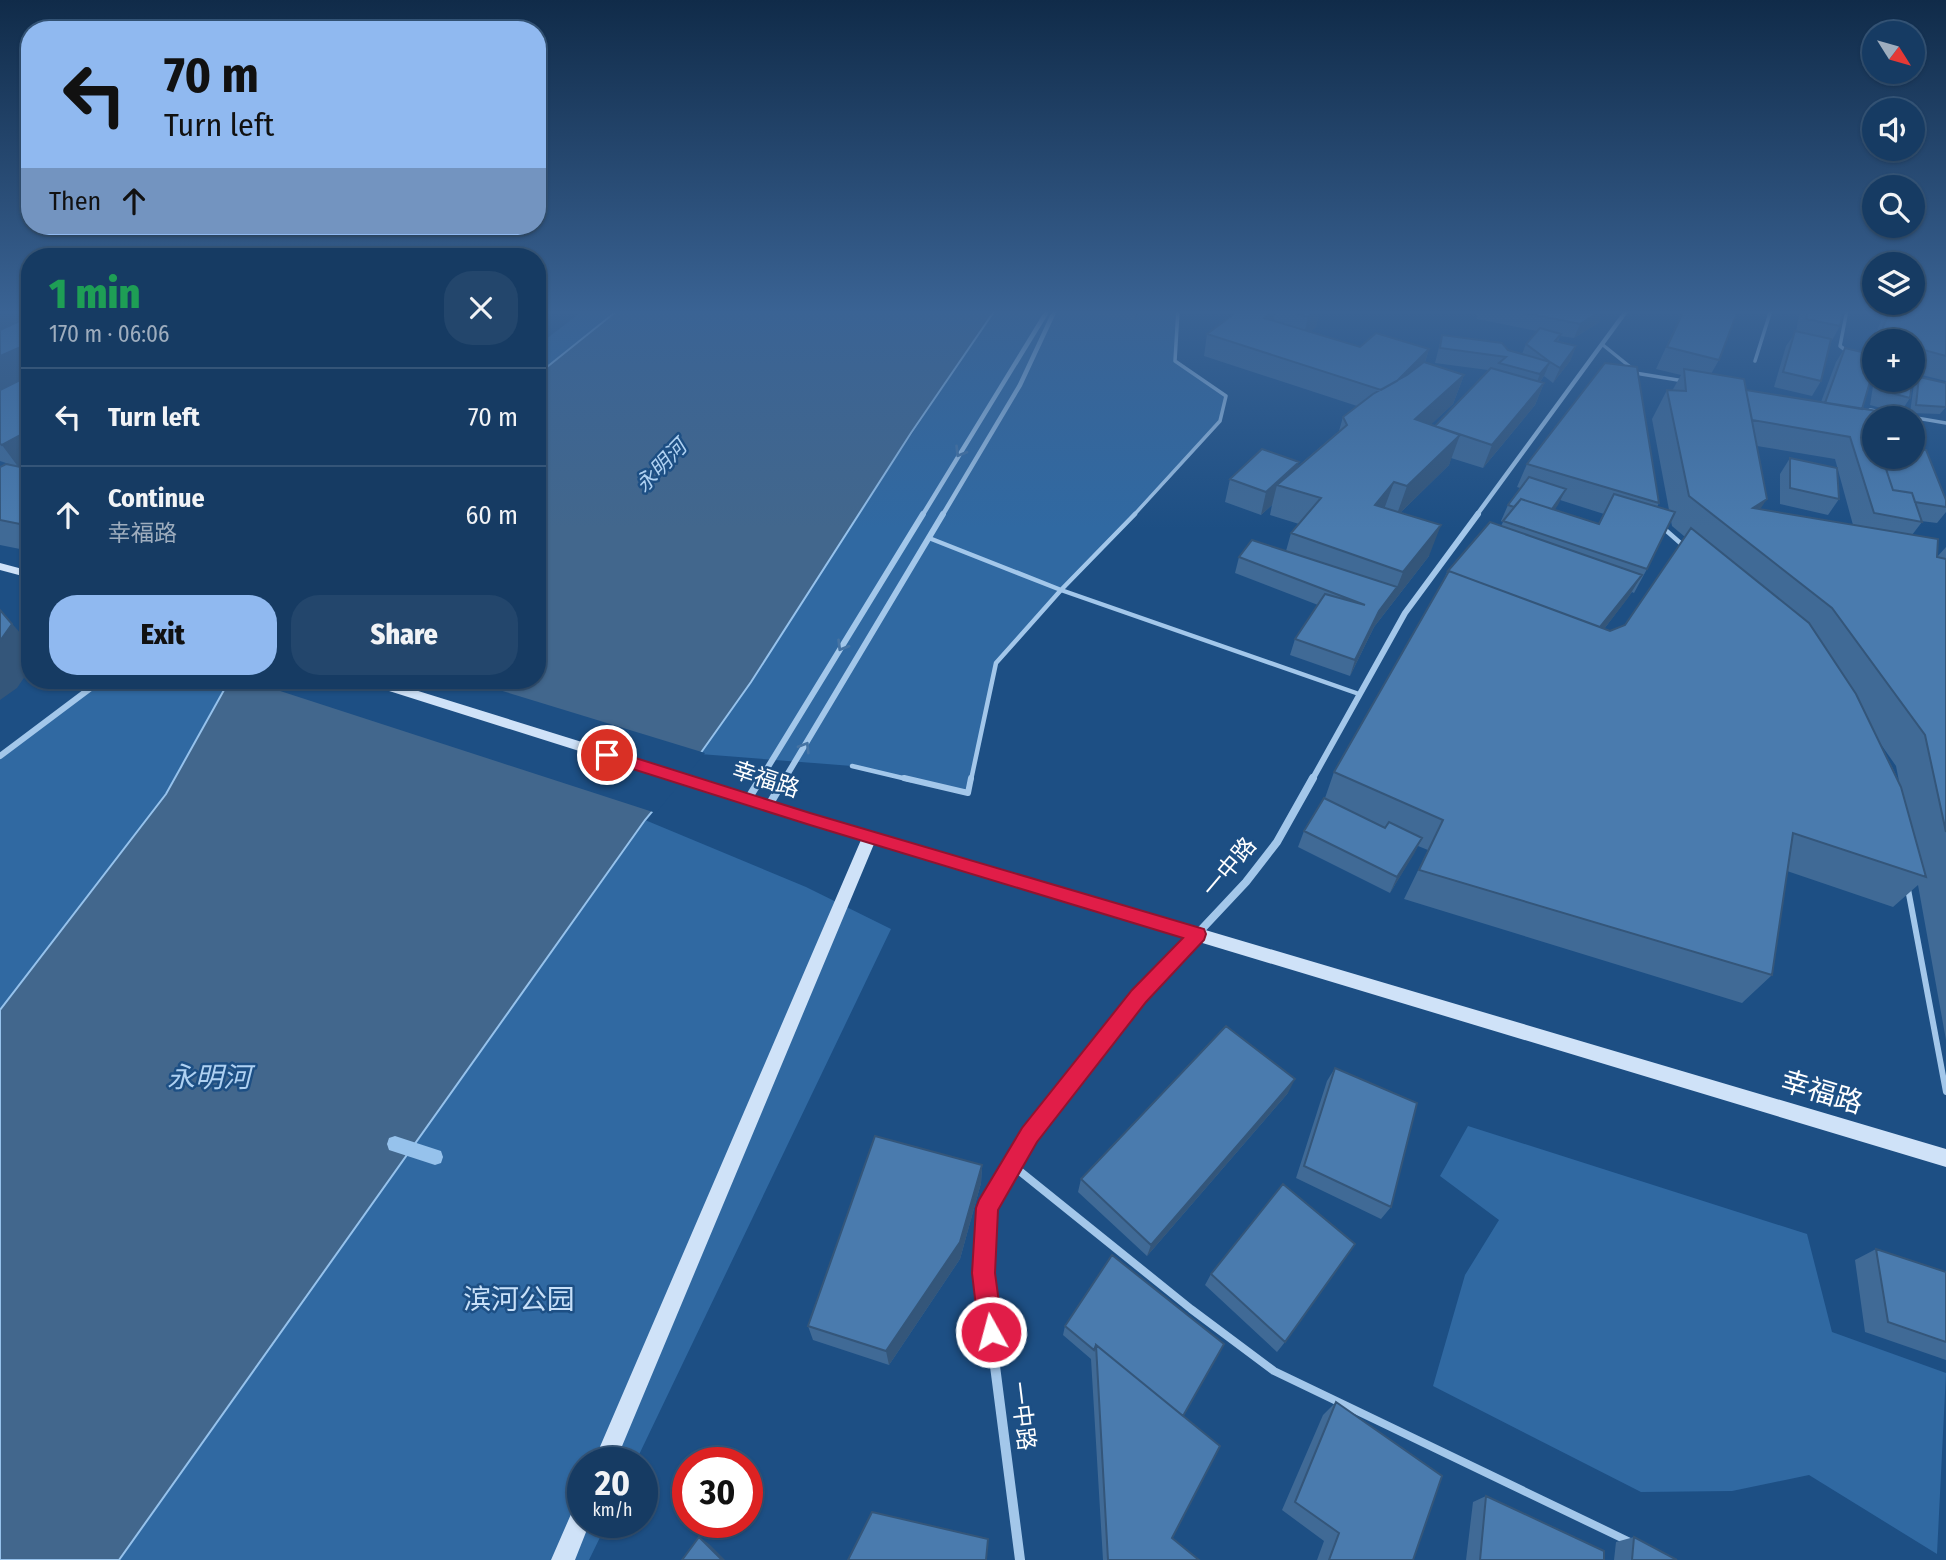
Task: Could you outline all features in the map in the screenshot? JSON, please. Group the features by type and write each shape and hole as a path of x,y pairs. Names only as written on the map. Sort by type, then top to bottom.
{"main road":[{"path":"0,566 21,572"},
{"name":"幸福路","path":"397,689 810,819 1946,1158"},
{"path":"611,1447 870,836"},
{"path":"563,1560 572,1538"}],"street":[{"path":"748,799 1003,383"},
{"path":"769,805 1021,383"},
{"name":"一中路","path":"1020,1560 984,1273 987,1208 1029,1135 1139,996 1246,882 1278,842 1405,613 1576,383"},
{"path":"0,757 89,689"}],"lane":[{"path":"852,766 968,793 996,663 1061,590 1124,528 1220,421 1226,396 1207,383"},
{"path":"1860,408 1946,423"},
{"path":"1659,524 1689,551"},
{"path":"929,538 1061,590 1359,694"},
{"path":"1907,888 1946,1092"},
{"path":"1012,1166 1273,1371 1643,1548"}],"green space":[{"path":"946,383 1207,383 1226,396 1220,421 996,663 968,793 852,766 700,754"},
{"path":"89,689 224,689 166,794 0,1010 0,756"},
{"name":"滨河公园","path":"645,820 806,887 891,929 643,1447 567,1447 567,1538 600,1538 589,1560 119,1560"},
{"path":"1468,1126 1807,1234 1832,1332 1946,1373 1937,1554 1809,1475 1732,1491 1641,1492 1433,1386 1465,1275 1499,1220 1440,1176"}],"water":[{"name":"永明河","path":"546,383 945,383 751,682 700,754 645,820 119,1560 0,1560 0,1010 166,794 225,689 546,689"}],"pier":[{"path":"274,689 496,689 705,753 656,813"}],"building":[{"path":"14,383 21,383 21,435 2,445 0,444 0,390"},
{"path":"1359,383 1394,383 1381,390"},
{"path":"1393,383 1455,383 1415,419 1460,435 1407,486 1394,482 1375,505 1441,525 1403,572 1291,533 1321,498 1277,485 1347,425 1343,417"},
{"path":"1477,383 1544,383 1492,445 1435,426"},
{"path":"1590,383 1640,383 1659,503 1527,464"},
{"path":"1685,383 1745,383 1767,499 1753,508 1938,539 1937,557 1946,559 1946,832 1925,735 1832,608 1689,496 1667,390 1686,391"},
{"path":"1832,383 1862,383 1862,392 1867,392 1862,409 1825,403"},
{"path":"1925,383 1946,383 1946,407 1916,405 1917,392 1925,392"},
{"path":"1746,390 1862,409 1862,469 1886,469 1893,490 1912,493 1922,522 1874,513 1850,437 1752,420"},
{"path":"1888,392 1911,392 1910,398"},
{"path":"1262,449 1299,462 1266,492 1230,479"},
{"path":"1926,450 1946,500 1946,507 1915,502 1912,493 1893,490 1886,469 1925,469"},
{"path":"1790,458 1837,468 1839,499 1790,488"},
{"path":"6,464 21,467 21,524 0,520 0,467"},
{"path":"1529,477 1566,489 1552,509 1521,499 1514,507 1508,505"},
{"path":"1614,494 1675,512 1647,569 1503,521 1521,499 1599,524"},
{"path":"1490,522 1642,575 1600,627 1447,572"},
{"path":"1691,528 1809,623 1856,694 1901,787 1926,877 1793,833 1772,975 1419,870 1443,820 1334,772 1449,571 1610,631 1625,625"},
{"path":"1252,540 1397,587 1379,611 1355,660 1295,639 1325,594 1365,605 1239,557"},
{"path":"0,610 12,624 0,641"},
{"path":"1324,798 1385,828 1389,822 1422,838 1397,877 1304,831"},
{"path":"1226,1026 1295,1079 1151,1245 1081,1179"},
{"path":"1335,1068 1417,1103 1391,1207 1304,1166"},
{"path":"875,1136 982,1165 960,1242 886,1351 808,1326"},
{"path":"1283,1184 1355,1244 1285,1342 1211,1274"},
{"path":"1876,1249 1946,1272 1946,1342 1888,1322"},
{"path":"1112,1255 1224,1344 1183,1416 1096,1345 1094,1350 1065,1326"},
{"path":"1096,1345 1220,1446 1172,1538 1199,1560 1108,1560"},
{"path":"1336,1402 1442,1476 1413,1560 1329,1560 1339,1533 1295,1502"},
{"path":"1486,1496 1604,1551 1604,1560 1480,1560"},
{"path":"872,1512 988,1539 986,1560 848,1560"},
{"path":"1634,1537 1677,1560 1632,1560"},
{"path":"700,1538 722,1560 682,1560"}],"waterway":[{"path":"395,1144 435,1157"}],"route":[{"path":"607,755 810,819 1197,934 1139,996 1029,1135 987,1208 984,1273 991,1332"}]}
